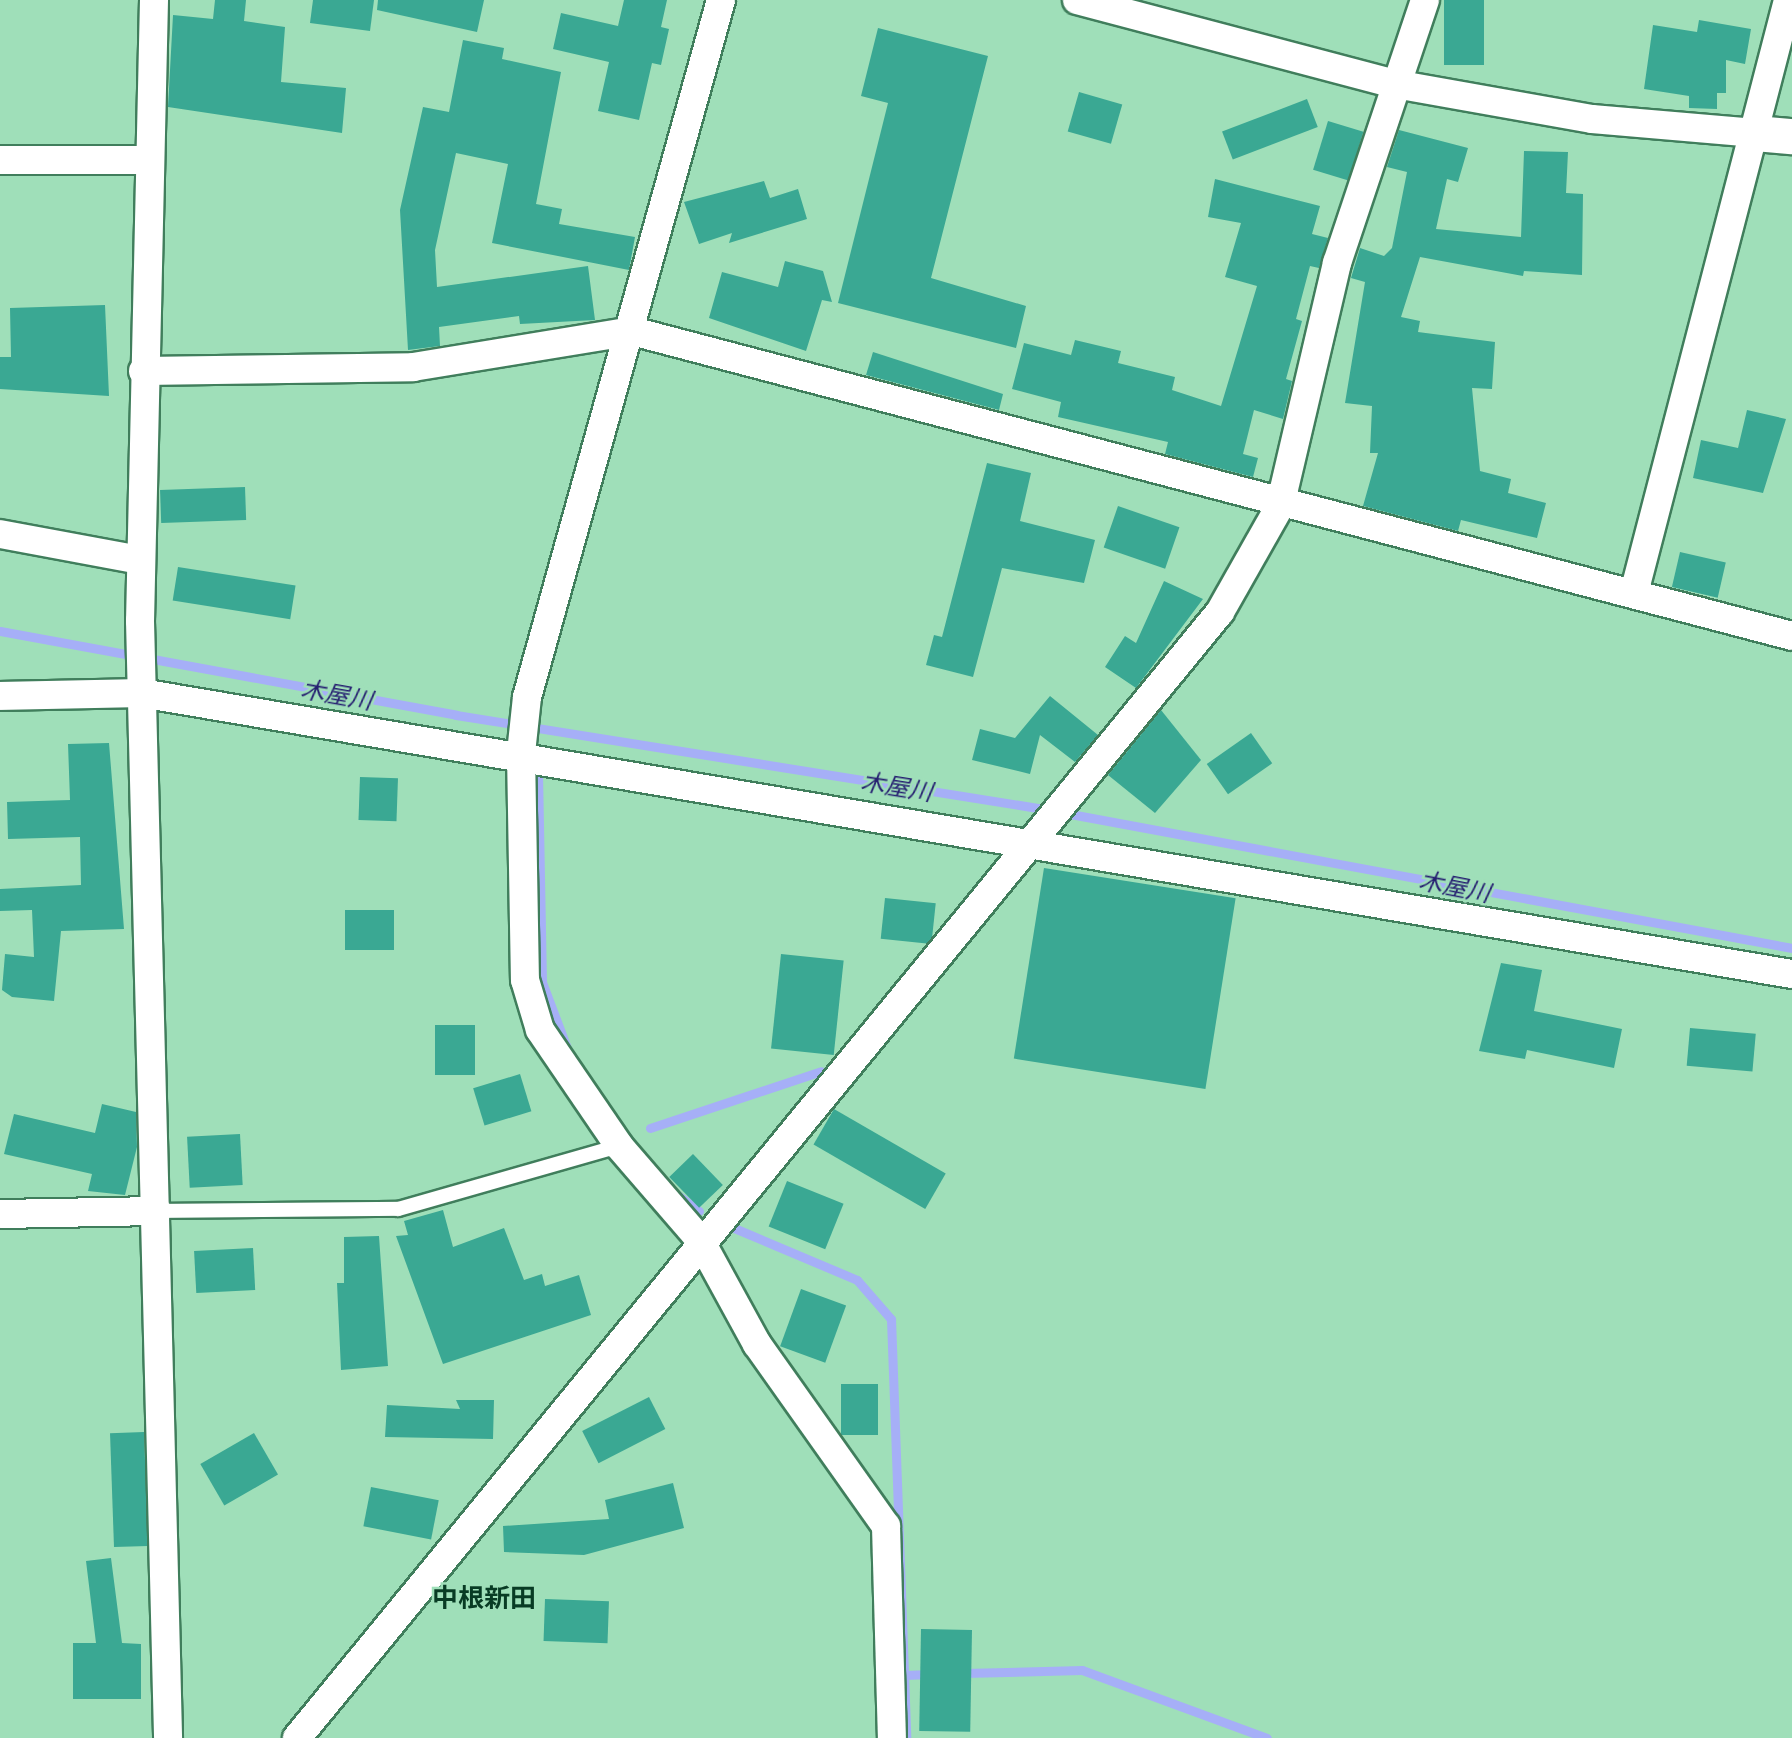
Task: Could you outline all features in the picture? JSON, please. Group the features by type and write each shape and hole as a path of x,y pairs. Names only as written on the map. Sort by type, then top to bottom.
{"street":[{"path":"154,0 146,160 140,621 157,1211 168,1738"},
{"path":"721,0 632,331 527,697 520,753 525,980 540,1030 619,1146 700,1240 757,1344 886,1526 892,1738"},
{"path":"1077,0 1395,84 1592,119 1792,136"},
{"path":"297,1738 1026,842 1076,788 1220,612 1280,506 1337,263 1425,0"},
{"path":"1634,593 1788,0"},
{"path":"0,160 146,160"},
{"path":"143,371 413,367 632,331 1280,506 1634,593 1792,636"},
{"path":"0,534 140,560"},
{"path":"0,696 141,693 520,753 1792,974"},
{"path":"0,1214 157,1211"}],"lane":[{"path":"157,1211 398,1209 619,1146"}],"building":[{"path":"215,0 246,0 244,21 285,27 281,82 346,88 342,133 168,107 173,15 213,19"},
{"path":"313,0 374,0 370,31 310,23"},
{"path":"378,0 484,0 477,32 377,10"},
{"path":"624,0 667,0 661,27 669,29 661,65 652,63 639,120 598,111 609,62 553,49 561,13 618,26"},
{"path":"1444,0 1484,0 1484,65 1444,65"},
{"path":"1699,20 1751,29 1745,64 1726,60 1726,93 1717,93 1717,109 1689,108 1689,96 1644,89 1653,25 1697,32"},
{"path":"878,28 988,56 931,278 1026,306 1016,348 838,303 888,103 861,96"},
{"path":"463,40 504,48 502,59 561,72 536,204 562,209 559,224 635,237 629,270 492,243 508,164 456,153 435,250 437,287 588,266 595,320 520,324 519,316 439,327 440,346 408,350 400,210 423,107 449,112"},
{"path":"1079,92 1122,104 1111,144 1068,131"},
{"path":"1307,99 1318,127 1233,160 1222,132"},
{"path":"1328,121 1363,132 1348,181 1313,170"},
{"path":"1399,130 1468,148 1458,182 1447,179 1436,229 1521,237 1524,151 1568,152 1566,193 1583,194 1582,275 1524,271 1523,276 1420,257 1401,317 1420,321 1418,332 1495,342 1492,389 1472,388 1480,471 1511,479 1508,493 1546,503 1537,538 1461,520 1458,531 1363,506 1378,453 1370,453 1372,406 1345,403 1365,282 1351,278 1360,248 1384,256 1392,248 1407,172 1387,167"},
{"path":"1215,179 1320,206 1312,234 1328,238 1319,268 1310,266 1296,319 1302,321 1286,379 1292,381 1283,419 1254,410 1243,454 1258,458 1253,477 1165,454 1168,442 1058,417 1061,402 1012,389 1024,343 1071,355 1075,340 1121,351 1118,363 1175,377 1172,390 1221,406 1257,286 1225,277 1241,223 1208,217"},
{"path":"764,181 770,198 798,189 807,219 729,243 732,233 699,244 684,202"},
{"path":"785,261 823,271 832,302 822,300 806,351 709,318 722,272 778,287"},
{"path":"105,305 109,396 0,389 0,357 11,357 10,308"},
{"path":"873,352 1003,394 999,410 866,375"},
{"path":"1747,410 1786,419 1763,493 1693,478 1701,440 1738,448"},
{"path":"987,463 1031,473 1020,521 1095,540 1084,583 1002,568 973,677 926,665 934,635 942,637"},
{"path":"245,487 246,520 161,523 160,490"},
{"path":"1118,506 1179,527 1165,569 1104,548"},
{"path":"1680,552 1726,563 1718,598 1672,587"},
{"path":"178,567 296,586 290,619 173,601"},
{"path":"1164,581 1203,599 1136,688 1105,667 1125,636 1136,643"},
{"path":"1050,696 1098,735 1075,762 1040,735 1030,774 972,760 980,729 1015,738"},
{"path":"1161,710 1201,760 1155,813 1108,775"},
{"path":"1251,733 1272,763 1228,794 1207,764"},
{"path":"109,743 124,929 61,931 54,1001 12,997 2,990 5,954 34,957 32,910 0,911 0,889 81,885 80,837 8,839 7,802 70,800 68,744"},
{"path":"360,777 398,778 396,821 358,820"},
{"path":"1044,868 1236,898 1205,1089 1014,1059"},
{"path":"885,898 936,903 931,944 881,939"},
{"path":"345,910 394,910 394,950 345,950"},
{"path":"781,954 844,961 834,1055 771,1048"},
{"path":"1501,963 1542,970 1534,1011 1622,1029 1614,1068 1527,1050 1525,1059 1479,1051"},
{"path":"435,1025 475,1025 475,1075 435,1075"},
{"path":"1690,1028 1756,1034 1752,1072 1687,1066"},
{"path":"520,1074 531,1111 485,1126 473,1088"},
{"path":"102,1104 136,1112 137,1147 125,1195 88,1191 92,1174 4,1154 14,1114 95,1133"},
{"path":"834,1109 946,1174 925,1209 814,1145"},
{"path":"240,1134 243,1185 190,1188 187,1137"},
{"path":"693,1154 723,1185 699,1208 669,1177"},
{"path":"787,1181 844,1204 825,1249 769,1226"},
{"path":"443,1210 453,1247 504,1228 524,1280 542,1274 545,1286 579,1275 591,1315 443,1364 396,1236 408,1235 404,1221"},
{"path":"379,1236 388,1366 341,1370 337,1283 344,1283 344,1237"},
{"path":"253,1248 255,1290 196,1293 194,1251"},
{"path":"801,1289 846,1305 825,1363 780,1346"},
{"path":"841,1384 878,1384 878,1435 841,1435"},
{"path":"649,1397 665,1429 599,1463 582,1431"},
{"path":"456,1400 494,1400 493,1439 385,1437 387,1405 460,1409"},
{"path":"144,1432 148,1546 114,1547 110,1433"},
{"path":"254,1433 278,1475 224,1506 200,1464"},
{"path":"673,1483 684,1528 584,1555 504,1552 503,1526 609,1519 605,1500"},
{"path":"371,1487 439,1500 431,1539 363,1526"},
{"path":"111,1558 122,1643 141,1644 141,1699 73,1699 73,1643 96,1643 86,1561"},
{"path":"545,1599 609,1601 607,1643 544,1641"},
{"path":"921,1629 972,1630 970,1732 919,1731"}],"waterway":[{"name":"木屋川","path":"0,631 456,715 1038,808 1792,948"},
{"path":"538,773 542,982 567,1048"},
{"path":"650,1128 821,1071"},
{"path":"675,1193 699,1211"},
{"path":"727,1225 857,1280 891,1319 906,1738"},
{"path":"963,1673 1082,1670 1267,1738"},
{"path":"904,1675 931,1674"}],"district":[{"name":"中根新田","path":"484,1596"}]}
